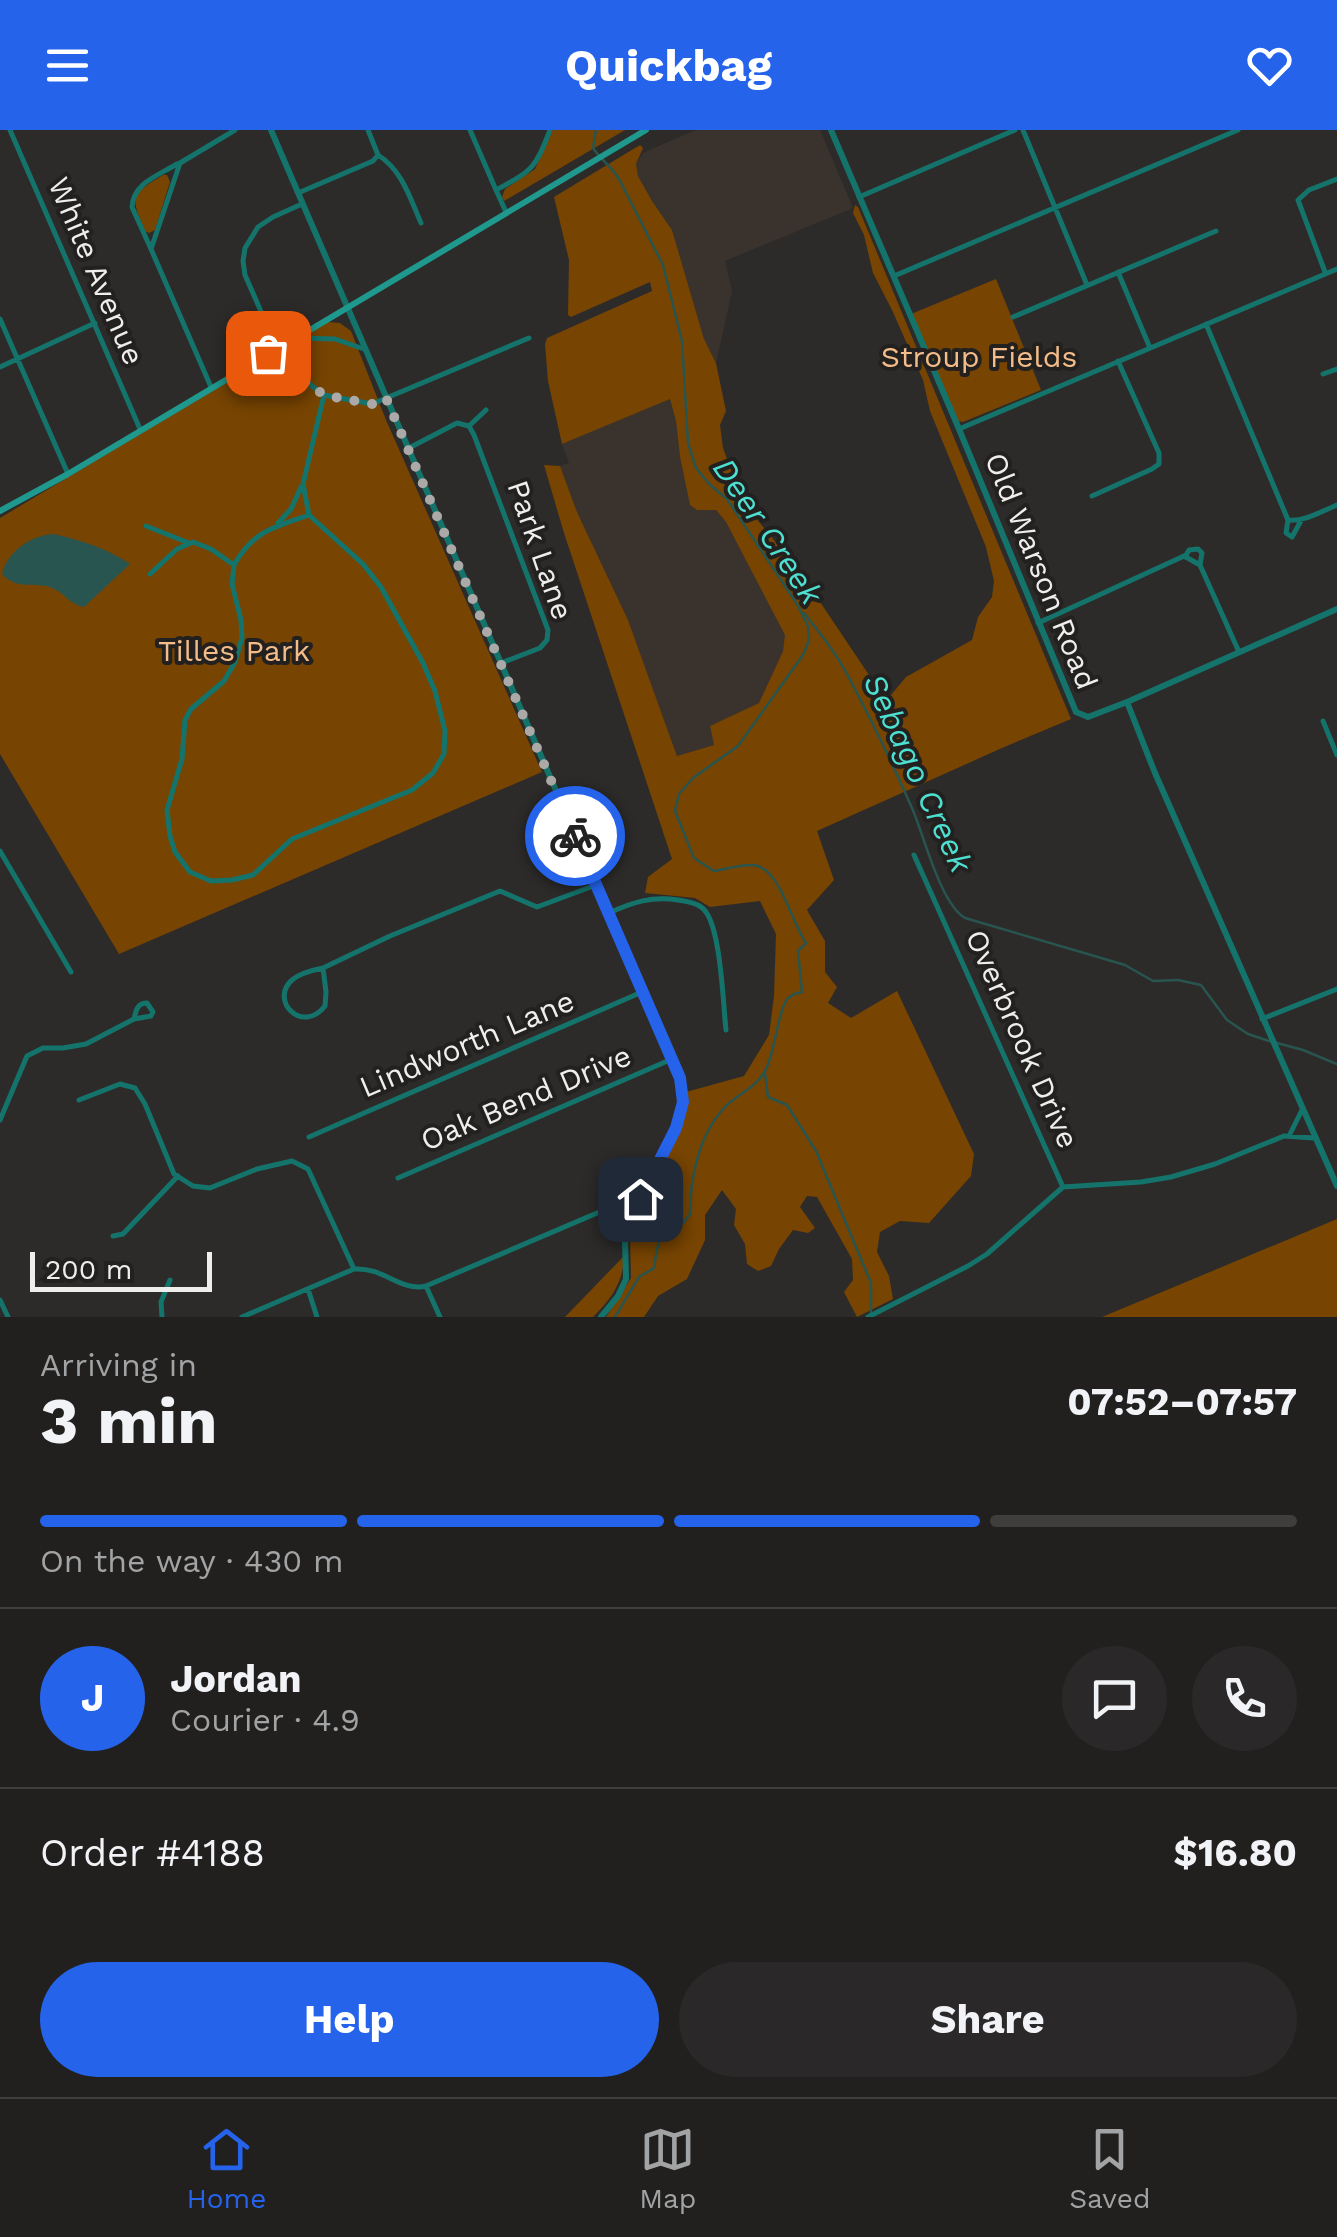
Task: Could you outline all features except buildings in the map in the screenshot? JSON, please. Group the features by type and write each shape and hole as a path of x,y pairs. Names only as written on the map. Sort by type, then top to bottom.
{"main road":[{"path":"0,511 641,131"}],"street":[{"name":"White Avenue","path":"10,130 140,429"},
{"path":"210,387 132,200 140,186 235,130"},
{"path":"271,130 680,1078 683,1102 676,1128 627,1232 626,1279 601,1317"},
{"path":"368,130 378,156 398,173 421,223"},
{"path":"470,130 506,212"},
{"path":"496,190 528,173 550,130"},
{"name":"Old Warson Road","path":"831,130 1076,712 1088,717 1127,702 1154,773 1337,1186"},
{"path":"859,196 1015,130"},
{"path":"1023,130 1086,284"},
{"path":"894,276 1238,130"},
{"path":"298,193 378,156"},
{"path":"151,249 180,163"},
{"path":"1326,273 1298,200 1309,190 1337,179"},
{"path":"302,204 258,227 245,248 243,261 245,275 276,348 302,379 324,395 372,404 529,338"},
{"path":"1013,317 1216,231"},
{"path":"959,429 1337,268"},
{"path":"1118,272 1150,348"},
{"path":"0,319 68,474"},
{"path":"0,367 95,324"},
{"path":"1206,324 1286,519 1286,532 1292,537 1302,519"},
{"path":"294,338 335,339 366,350"},
{"path":"1092,496 1159,464 1158,453 1118,361"},
{"path":"1324,374 1337,368"},
{"path":"303,484 309,516 363,564 381,587 423,664 445,731 444,754 433,773 412,790 292,839 252,875 211,880 190,872 175,852 170,836 167,810 182,759 185,720 224,681 234,662 242,638 232,584 234,566 256,537 291,509 303,484 324,395"},
{"path":"408,448 457,423 469,426 486,410"},
{"name":"Park Lane","path":"469,426 550,641 501,663"},
{"path":"1286,519 1292,522 1337,504"},
{"path":"274,526 309,516"},
{"path":"146,526 211,548 234,566"},
{"path":"150,574 188,543"},
{"path":"1038,623 1198,549 1202,553 1200,564 1239,652"},
{"path":"1185,557 1200,564"},
{"path":"1127,702 1337,609"},
{"path":"1323,721 1337,755"},
{"path":"0,851 71,972"},
{"name":"Overbrook Drive","path":"914,855 1063,1187"},
{"path":"323,968 325,1006 315,1016 295,1015 286,1003 286,988 302,974 500,892 538,907 596,885"},
{"path":"609,912 648,898 674,899 702,907 710,918 719,951 726,1030"},
{"path":"1262,1020 1337,989"},
{"name":"Lindworth Lane","path":"309,1137 642,992"},
{"path":"0,1120 27,1056 43,1048 86,1044 134,1020"},
{"name":"Oak Bend Drive","path":"398,1178 672,1060"},
{"path":"78,1100 120,1084 135,1088 174,1174 193,1186 210,1188 292,1160 308,1169 354,1269"},
{"path":"1289,1136 1302,1110"},
{"name":"Overbrook Drive","path":"868,1317 987,1254 1063,1187 1171,1177 1289,1136 1314,1138"},
{"path":"114,1236 123,1234 178,1176"},
{"path":"242,1317 354,1269 372,1269 408,1287 426,1286 630,1199 640,1199"},
{"path":"162,1317 162,1302 170,1280"},
{"path":"426,1286 440,1317"},
{"path":"308,1289 316,1317"},
{"path":"0,1300 8,1317"}],"shaded area":[{"path":"696,130 820,130 853,208 725,261 732,291 716,363 704,339 672,230 638,176 636,164 643,153"},
{"path":"670,398 690,505 697,510 716,510 726,522 786,635 783,651 759,703 710,726 714,745 677,756 628,620 577,512 560,466 569,463 562,444"}],"green space":[{"path":"552,130 625,130 504,201 505,189 535,169"},
{"path":"640,145 643,148 636,164 638,176 672,230 704,339 716,363 726,411 720,425 723,448 736,483 755,517 800,572 871,678 882,692 891,695 906,677 972,640 978,617 992,597 994,581 986,547 930,411 923,380 873,273 864,235 853,213 855,205 858,207 1071,719 817,831 834,880 807,910 825,941 825,972 837,987 828,1003 851,1018 897,991 974,1154 971,1176 929,1223 900,1221 880,1232 877,1252 889,1276 893,1299 857,1317 844,1292 853,1280 852,1259 817,1197 807,1196 800,1207 815,1228 808,1233 793,1230 771,1266 758,1271 747,1264 745,1244 734,1225 736,1209 722,1190 705,1215 705,1240 687,1279 658,1296 644,1317 606,1317 631,1278 630,1236 683,1121 686,1092 744,1076 769,1035 776,934 760,901 710,907 695,898 645,893 648,877 672,859 544,465 560,466 577,512 628,620 677,756 714,745 710,726 759,703 783,651 785,635 726,522 716,510 697,510 690,505 670,399 562,444 548,381 547,338 652,291 650,282 568,315 569,260 554,197"},
{"path":"163,175 170,182 155,230 149,233 140,219 136,197"},
{"name":"Stroup Fields","path":"996,279 1041,390 963,422 957,421 911,314"},
{"name":"Tilles Park","path":"327,322 340,323 351,331 386,420 542,772 119,954 0,754 0,518"},
{"path":"1337,1219 1337,1317 1102,1317"},
{"path":"624,1256 619,1282 600,1310 593,1317 565,1317"}],"water":[{"path":"53,534 93,545 130,564 84,607 49,587 15,583 2,574 9,558 21,546"}],"waterway":[{"name":"Deer Creek","path":"596,130 593,148 619,179 663,265 682,341 688,443 696,468 727,499 797,604 808,626 809,640 803,655 738,746 693,778 679,794 675,811 694,858 714,871 754,865 771,876 806,943 798,951 802,992 792,995 785,1004 761,1077 725,1107 702,1143 694,1171 690,1214 684,1222 664,1231 654,1268 639,1277 615,1317"},
{"name":"Sebago Creek","path":"804,613 838,659 865,708 912,808 940,884 956,910 965,918 1125,965 1153,981 1178,980 1201,985 1227,1020 1248,1034 1269,1041"},
{"name":"Sebago Creek","path":"1277,1043 1337,1064"},
{"path":"765,1074 768,1097 787,1105 816,1151 871,1283 871,1314"}],"way so far":[{"path":"268,353 276,348 302,379 324,395 372,404 386,398 575,836"}],"route":[{"path":"575,836 680,1078 683,1102 676,1128 640,1199"}]}
